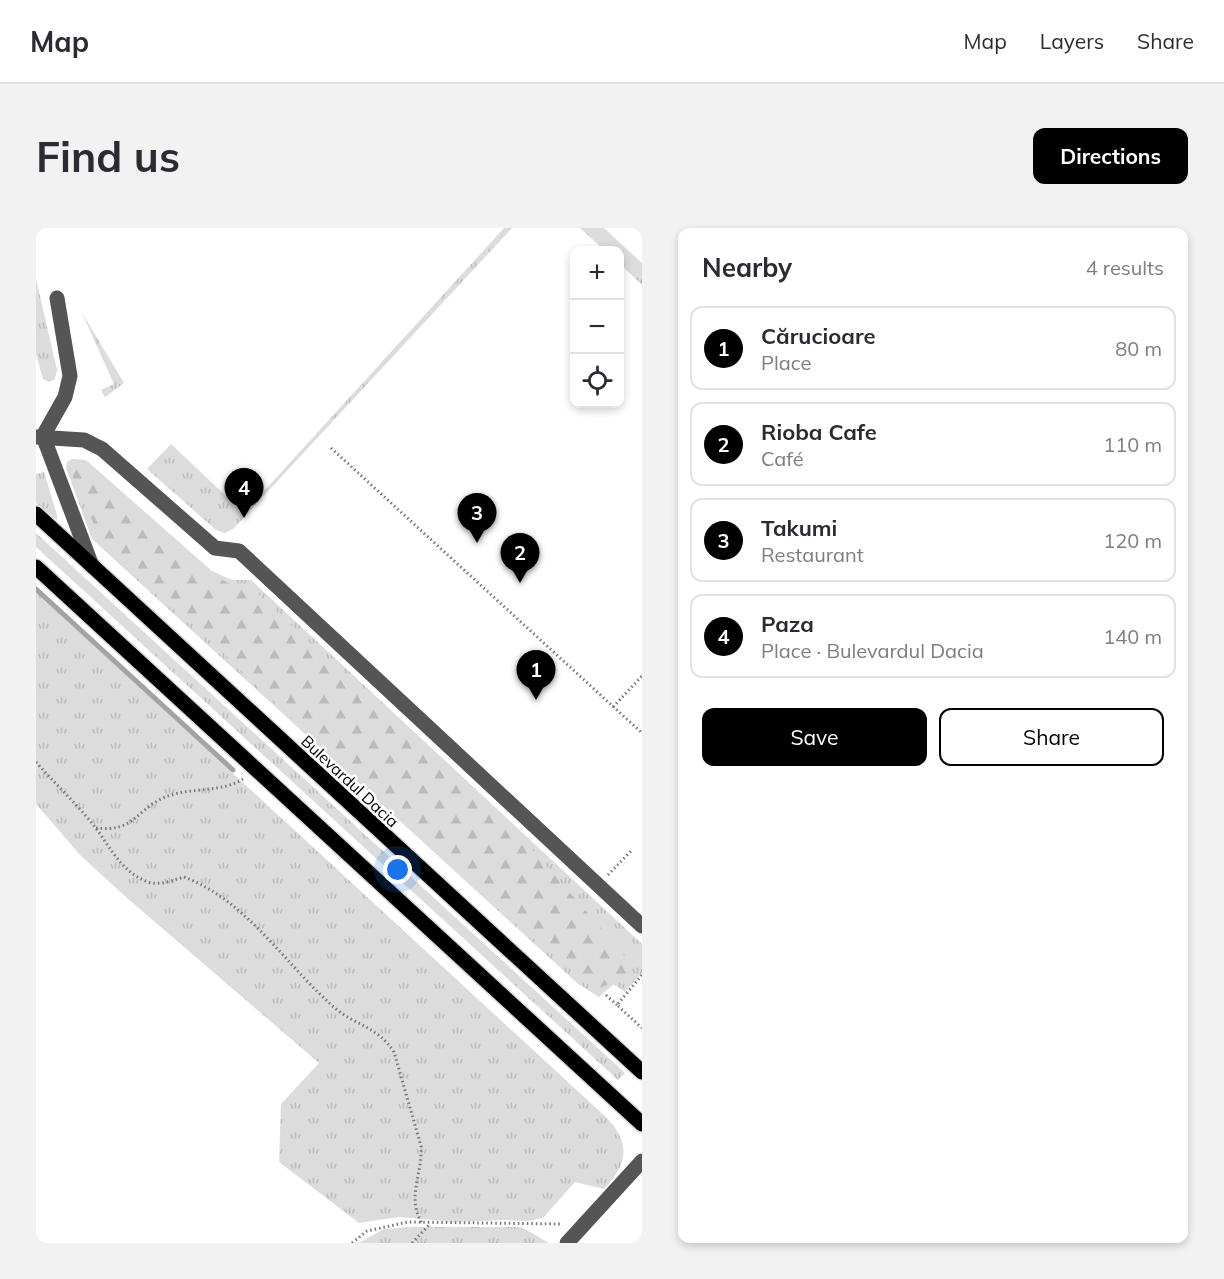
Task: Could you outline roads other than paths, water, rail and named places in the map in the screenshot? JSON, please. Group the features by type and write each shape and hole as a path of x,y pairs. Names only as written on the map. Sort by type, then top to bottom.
{"main road":[{"name":"Bulevardul Dacia","path":"36,514 642,1072"},
{"path":"36,567 642,1124"}],"street":[{"path":"39,436 65,397 70,376 57,298"},
{"path":"39,436 84,440 102,449 215,548 239,551 642,926"},
{"path":"39,436 92,566"},
{"path":"567,1243 642,1161"}],"waterway":[{"path":"36,589 233,770"}],"place":[{"name":"Paza","path":"244,518"},
{"name":"Takumi","path":"477,543"},
{"name":"Rioba Cafe","path":"520,583"},
{"name":"Cărucioare","path":"536,700"}]}
